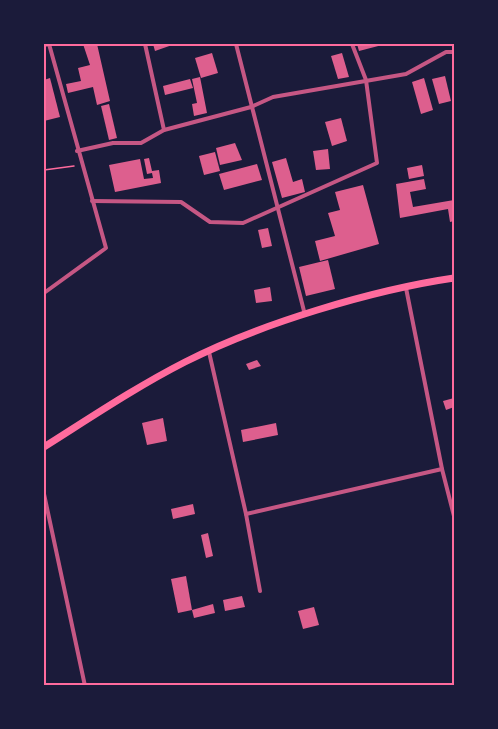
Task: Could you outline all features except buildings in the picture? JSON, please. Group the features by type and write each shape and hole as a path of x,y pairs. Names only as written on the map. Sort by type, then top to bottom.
{"highway":[{"path":"44,447 155,379 208,351 305,316 405,288 454,278"}],"street":[{"path":"44,45 49,44 77,151 106,248 44,293"},
{"path":"145,44 164,130"},
{"path":"236,44 305,316"},
{"path":"92,201 181,202 210,222 243,223 278,210 377,163 366,80 352,44"},
{"path":"77,151 113,143 141,143 164,130 251,107 273,97 406,74 447,52 454,52"},
{"path":"405,288 442,469 454,516"},
{"path":"208,351 246,514 260,591"},
{"path":"246,514 442,469"},
{"path":"44,494 85,686"}],"path":[{"path":"44,171 81,165"}]}
